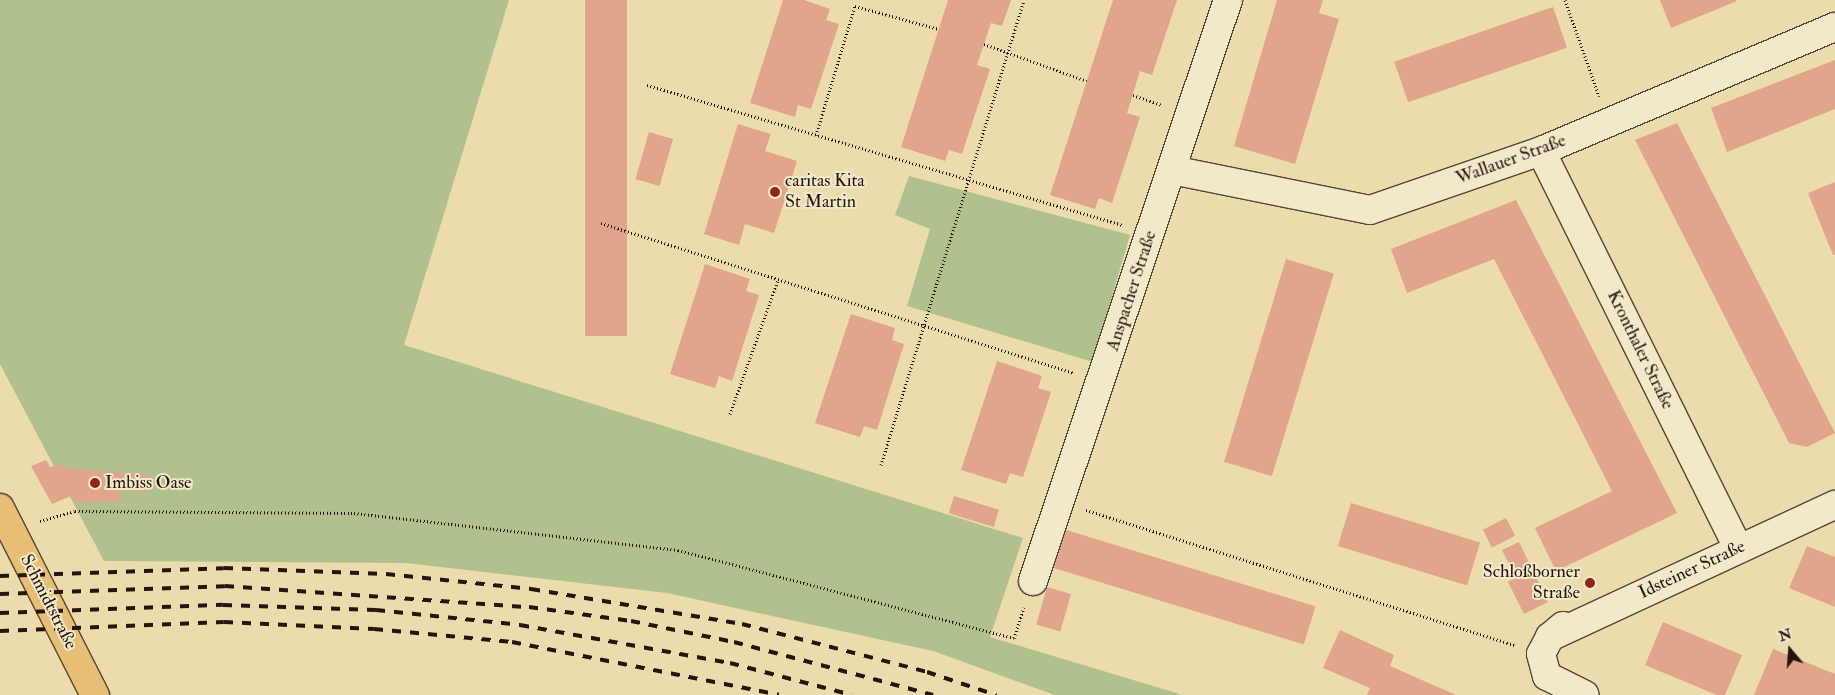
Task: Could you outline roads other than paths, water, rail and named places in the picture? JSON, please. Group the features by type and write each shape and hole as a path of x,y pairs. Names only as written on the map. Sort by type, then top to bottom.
{"main road":[{"name":"Schmidtstraße","path":"5,519 95,695"}],"street":[{"name":"Anspacher Straße","path":"1033,581 1062,502 1228,0"},
{"name":"Wallauer Straße","path":"1172,170 1370,210 1541,151 1835,27"},
{"name":"Kronthaler Straße","path":"1541,151 1738,548"},
{"name":"Idsteiner Straße","path":"1585,695 1547,676 1545,645 1738,548 1835,505"}],"railway":[{"path":"0,576 224,568 386,574 531,589 742,624 927,672 996,695"},
{"path":"0,594 225,586 529,607 631,621 734,642 933,695"},
{"path":"0,613 223,605 376,610 520,625 730,663 852,695"},
{"path":"0,631 224,622 374,629 512,642 779,695"}],"place":[{"name":"caritas Kita St Martin","path":"775,192"},
{"name":"Imbiss Oase","path":"95,483"},
{"name":"Schloßborner Straße","path":"1590,583"}]}
